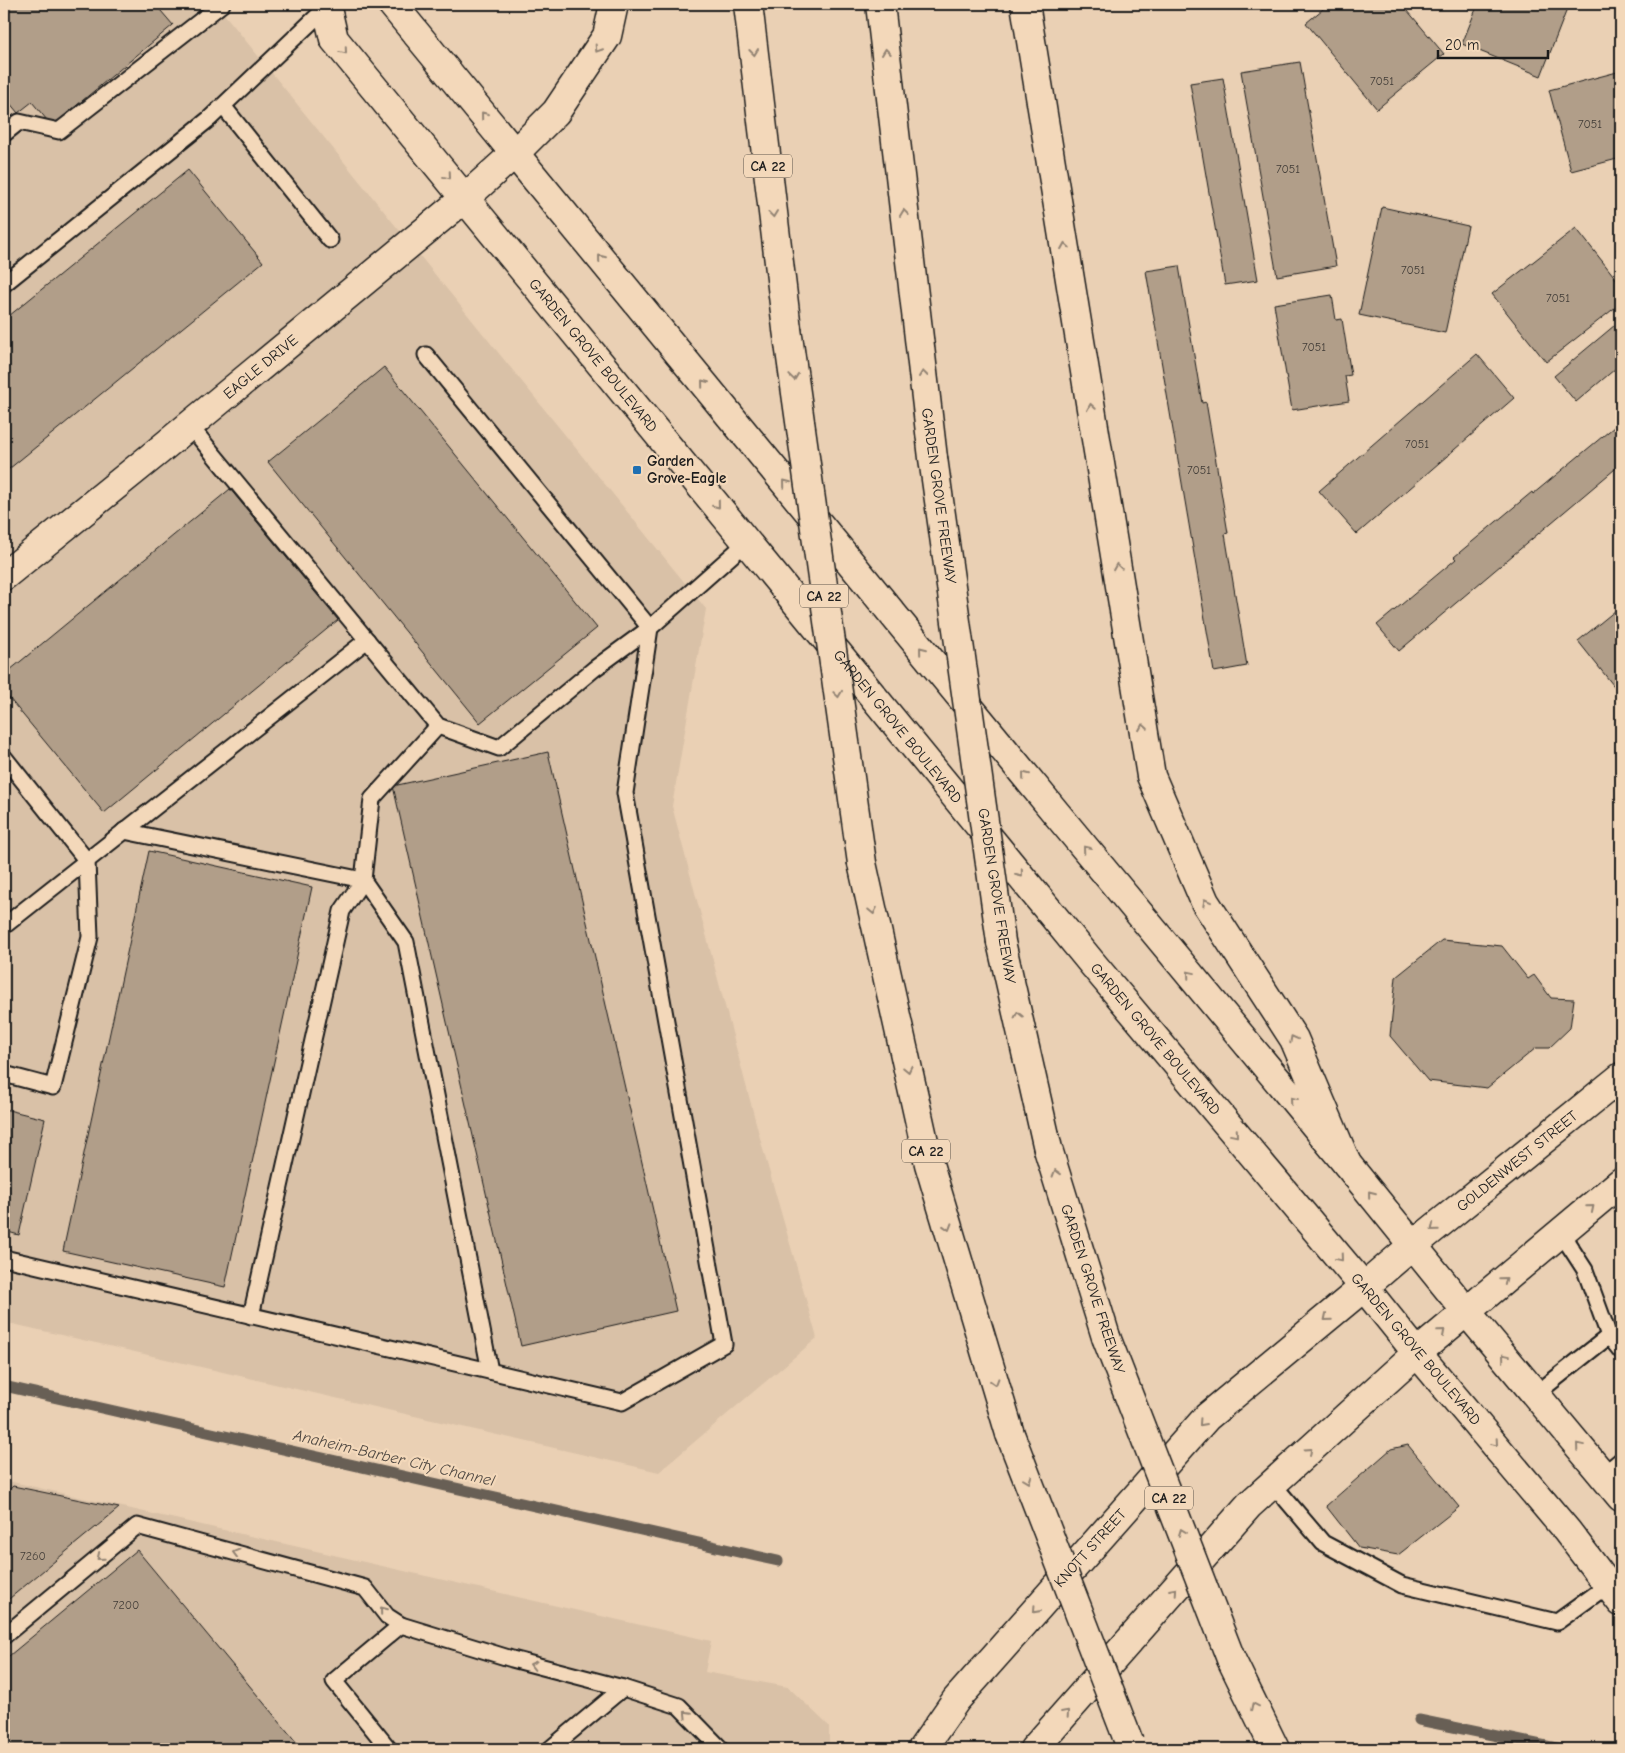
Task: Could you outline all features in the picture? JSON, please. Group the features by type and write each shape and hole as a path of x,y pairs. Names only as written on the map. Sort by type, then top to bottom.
{"main road":[{"path":"392,4 1466,1311 1536,1394 1612,1468 1621,1497"},
{"name":"EAGLE DRIVE","path":"4,576 190,426 465,198 515,153 556,112 607,36 614,4"},
{"name":"CA 22","path":"748,4 787,329 862,863 929,1164 1010,1434 1131,1746"},
{"name":"GARDEN GROVE FREEWAY","path":"880,4 933,458 1001,942 1048,1149 1106,1336 1231,1659 1275,1749"},
{"path":"1024,4 1151,776 1205,902 1294,1039 1347,1164"},
{"name":"GARDEN GROVE BOULEVARD","path":"326,5 334,39 1092,962 1555,1516 1615,1593"},
{"name":"GOLDENWEST STREET","path":"1412,1246 1621,1077"},
{"path":"1034,1749 1249,1505 1417,1353 1621,1182"},
{"name":"KNOTT STREET","path":"922,1749 956,1700 1207,1417 1412,1246"}],"lane":[{"path":"4,134 19,122 58,131 222,4"},
{"path":"4,284 209,119 326,5"},
{"path":"224,106 330,240"},
{"path":"4,1258 622,1402 724,1344 625,793 650,628 426,355"},
{"path":"190,426 438,726 499,748 594,669 650,628 747,542"},
{"path":"4,926 367,640"},
{"path":"251,1316 342,911 363,880 372,799 438,726"},
{"path":"4,757 87,861 90,937 53,1086 4,1074"},
{"path":"124,831 363,880 406,942 490,1372"},
{"path":"1561,1233 1585,1270 1609,1336 1621,1351"},
{"path":"1536,1394 1609,1336"},
{"path":"1272,1484 1323,1543 1402,1585 1557,1622 1615,1593"},
{"path":"4,1636 137,1526 365,1588 386,1616 401,1625 512,1659 623,1688 679,1706 721,1749"},
{"path":"389,1749 334,1681 401,1625"},
{"path":"550,1749 623,1688"}],"shaded area":[{"path":"4,4 216,4 706,609 672,806 764,1153 817,1338 659,1472 4,1322"},
{"path":"4,1480 711,1641 705,1672 788,1687 829,1726 829,1749 4,1749"}],"building":[{"path":"4,4 155,4 173,25 52,126 32,102 18,113 4,96"},
{"path":"1329,4 1402,4 1444,54 1377,109 1306,23"},
{"path":"1478,4 1569,4 1541,76 1462,44"},
{"path":"1300,62 1336,266 1277,276 1241,71"},
{"path":"1621,71 1621,158 1571,171 1549,90"},
{"path":"1223,78 1258,280 1225,285 1190,83"},
{"path":"188,170 263,262 4,473 4,320"},
{"path":"1382,207 1468,226 1445,333 1359,315"},
{"path":"1576,228 1621,285 1621,303 1546,362 1492,294"},
{"path":"1179,266 1202,403 1206,402 1228,533 1225,534 1247,666 1214,672 1146,271"},
{"path":"1332,295 1336,320 1342,319 1351,375 1345,376 1349,401 1292,410 1274,304"},
{"path":"1621,320 1621,364 1576,402 1554,376"},
{"path":"1477,354 1514,398 1357,534 1319,491"},
{"path":"384,367 597,628 480,723 268,462"},
{"path":"1614,427 1621,436 1621,464 1399,651 1377,625 1456,559 1454,557"},
{"path":"230,489 338,620 104,813 4,692 4,675"},
{"path":"1621,606 1621,695 1578,641"},
{"path":"548,752 676,1311 521,1346 393,786"},
{"path":"149,851 312,887 225,1287 63,1251"},
{"path":"1442,940 1502,946 1528,979 1534,975 1551,998 1574,999 1570,1028 1549,1048 1536,1048 1487,1088 1428,1081 1390,1036 1396,977"},
{"path":"4,1109 45,1119 19,1235 4,1231"},
{"path":"1408,1445 1459,1507 1398,1555 1359,1548 1326,1506 1391,1449"},
{"path":"13,1486 119,1508 4,1603 4,1494"},
{"path":"137,1550 302,1749 4,1749 4,1660"}],"waterway":[{"name":"Anaheim-Barber City Channel","path":"4,1386 778,1561"},
{"path":"1419,1720 1561,1749"}],"place":[{"name":"Garden Grove-Eagle","path":"637,470"}]}
